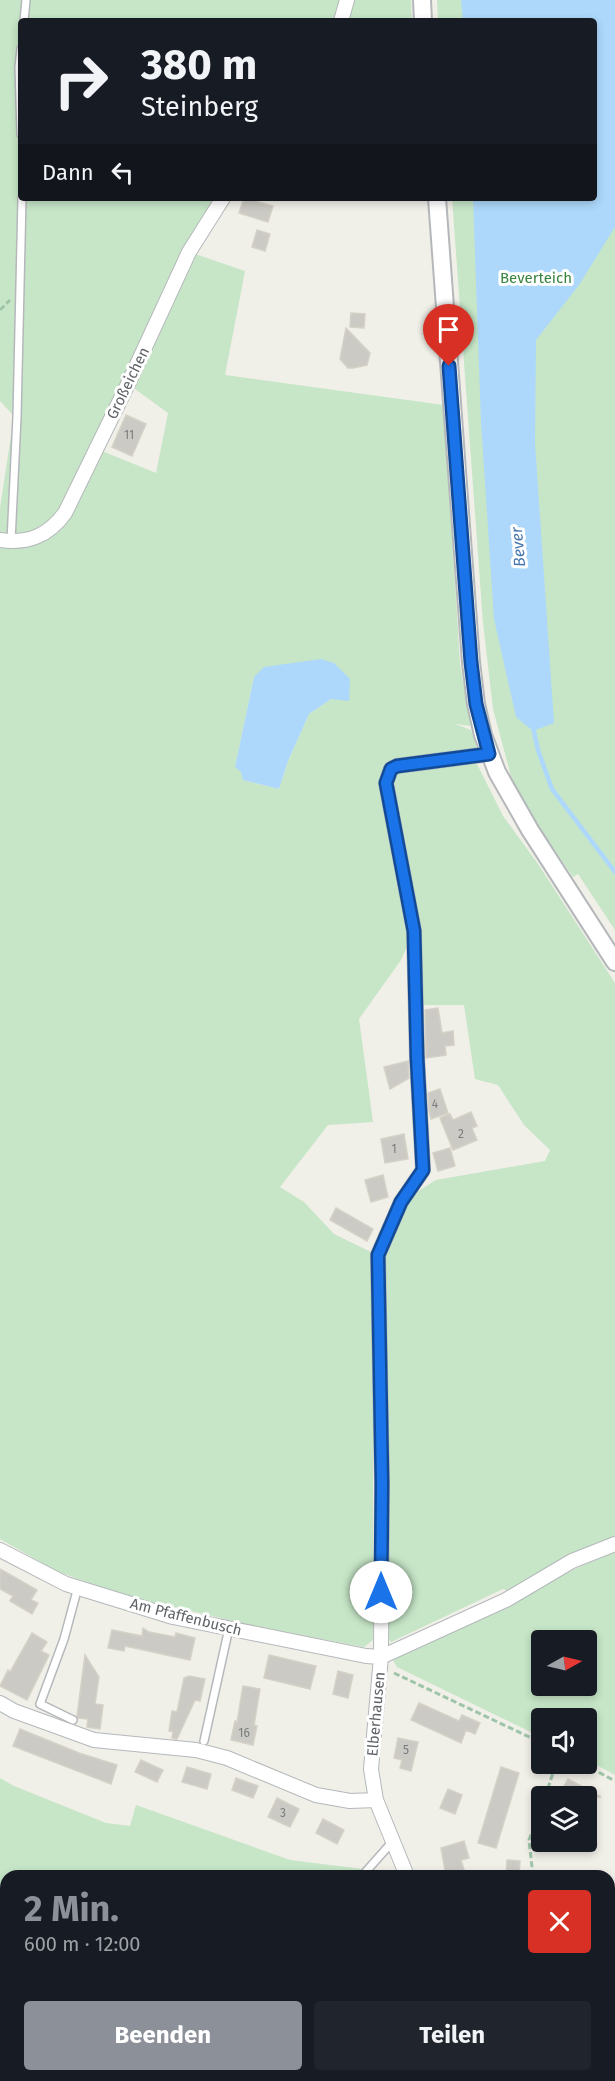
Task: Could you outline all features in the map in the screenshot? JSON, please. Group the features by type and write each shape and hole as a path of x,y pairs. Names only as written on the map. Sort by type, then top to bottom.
{"street":[{"path":"342,18 347,0"},
{"path":"422,0 423,18"},
{"name":"Großeichen","path":"6,541 23,542 40,536 58,523 65,513 189,252 221,201"},
{"path":"437,201 476,704 489,754 517,808 614,960"},
{"path":"489,754 397,766 391,769 386,783 414,931 423,1170 401,1202 378,1255 382,1484 381,1657 506,1600 572,1561 615,1544"},
{"name":"Am Pfaffenbusch","path":"0,1550 66,1584 173,1617 366,1656 381,1657"},
{"name":"Elberhausen","path":"381,1657 371,1769 376,1800 405,1870"},
{"path":"0,1703 14,1711 94,1740 196,1750 227,1758 316,1795 350,1801 376,1800"}],"lane":[{"path":"24,18 26,0"},
{"name":"Großeichen","path":"6,541 17,417 22,201"},
{"path":"73,1720 40,1704 64,1639 78,1587"},
{"path":"204,1741 228,1628"},
{"path":"367,1870 393,1841"}],"path":[{"name":"Elberhausen","path":"381,1657 392,1672 531,1738"},
{"path":"597,1771 615,1781"},
{"path":"531,1852 532,1870"}],"green space":[{"path":"0,0 411,0 412,18 18,18 18,201 221,201 189,252 245,271 225,375 444,405 460,664 471,726 455,724 471,730 477,748 468,753 383,772 394,793 395,775 414,768 469,762 477,764 503,816 538,864 615,983 615,1536 552,1566 509,1591 503,1589 391,1642 386,1632 387,1284 378,1279 378,1255 401,1202 436,1180 545,1161 550,1150 524,1125 498,1085 475,1079 464,1005 417,1005 413,933 401,960 359,1019 373,1122 328,1125 280,1187 304,1202 334,1234 373,1253 373,1640 364,1647 264,1628 126,1596 56,1571 0,1539 0,508 14,416 0,401","holes":["128,384 168,413 156,473 102,451","254,677 331,699 309,714 288,761 279,789 243,780 242,772 235,767"]},
{"name":"Beverteich","path":"437,0 615,0 615,930 578,874 573,877 515,791 493,709 483,623 452,201 597,201 597,18 438,18"},
{"path":"615,1550 615,1775 597,1765 597,1708 531,1708 531,1732 397,1667 393,1660 421,1643"},
{"path":"0,1778 14,1786 106,1823 130,1826 136,1805 290,1860 362,1869 361,1870 0,1870"}],"water":[{"name":"Beverteich","path":"461,0 615,0 615,227 579,285 536,340 535,443 554,723 533,731 516,717 494,619 481,422 473,201 597,201 597,18 463,18"},
{"path":"321,659 334,663 350,679 349,701 331,699 309,714 288,761 279,789 243,780 241,772 235,767 254,677 264,667"}],"building":[{"path":"243,201 255,201 273,206 268,222 239,213"},
{"path":"257,230 270,234 265,251 252,247"},
{"path":"351,313 365,314 364,328 350,327"},
{"path":"346,328 370,353 367,365 348,368 340,359"},
{"path":"126,415 146,424 132,456 112,447"},
{"path":"438,1008 442,1033 453,1031 454,1045 445,1046 446,1055 426,1058 425,1010"},
{"path":"408,1061 409,1078 390,1089 384,1067"},
{"path":"440,1089 448,1113 431,1119 428,1093"},
{"path":"471,1112 477,1126 472,1128 477,1140 453,1150 440,1118 450,1114 453,1120"},
{"path":"404,1134 408,1159 385,1163 381,1139"},
{"path":"450,1148 455,1166 438,1171 433,1153"},
{"path":"383,1175 388,1197 371,1202 365,1180"},
{"path":"336,1208 373,1229 367,1241 330,1220"},
{"path":"0,1569 37,1590 31,1600 38,1603 32,1614 10,1601 13,1596 0,1589"},
{"path":"143,1628 149,1632 175,1637 176,1633 195,1638 190,1660 125,1646 124,1651 108,1648 112,1630 142,1636"},
{"path":"32,1633 47,1642 41,1651 49,1655 27,1700 0,1686"},
{"path":"85,1655 99,1677 95,1704 103,1705 100,1729 87,1727 88,1719 77,1716"},
{"path":"269,1655 316,1666 310,1689 264,1678"},
{"path":"338,1671 353,1675 348,1698 333,1694"},
{"path":"189,1676 205,1679 200,1701 195,1700 175,1739 172,1738 173,1732 169,1731 172,1711 177,1712 184,1678"},
{"path":"243,1686 260,1689 253,1745 231,1740 235,1721 237,1722"},
{"path":"419,1703 459,1721 462,1715 480,1723 475,1734 466,1730 461,1743 411,1720"},
{"path":"20,1729 79,1753 117,1765 111,1784 13,1746"},
{"path":"398,1738 418,1742 411,1771 400,1768 402,1760 394,1758"},
{"path":"141,1760 163,1770 157,1782 135,1772"},
{"path":"187,1767 211,1774 207,1789 182,1782"},
{"path":"501,1767 519,1773 496,1848 478,1843"},
{"path":"236,1778 258,1786 253,1798 232,1790"},
{"path":"568,1779 581,1786 564,1786"},
{"path":"448,1789 462,1795 455,1814 440,1808"},
{"path":"277,1798 299,1809 290,1827 268,1817"},
{"path":"323,1819 344,1830 337,1844 316,1833"},
{"path":"464,1841 469,1858 461,1860 464,1870 445,1870 441,1848"},
{"path":"507,1860 520,1861 519,1870 506,1870"}],"waterway":[{"name":"Bever","path":"533,727 538,750 552,789 615,872"}],"route":[{"path":"381,1592 382,1484 378,1255 401,1202 423,1170 414,931 386,783 391,769 397,766 489,754 473,683 449,366"}]}
